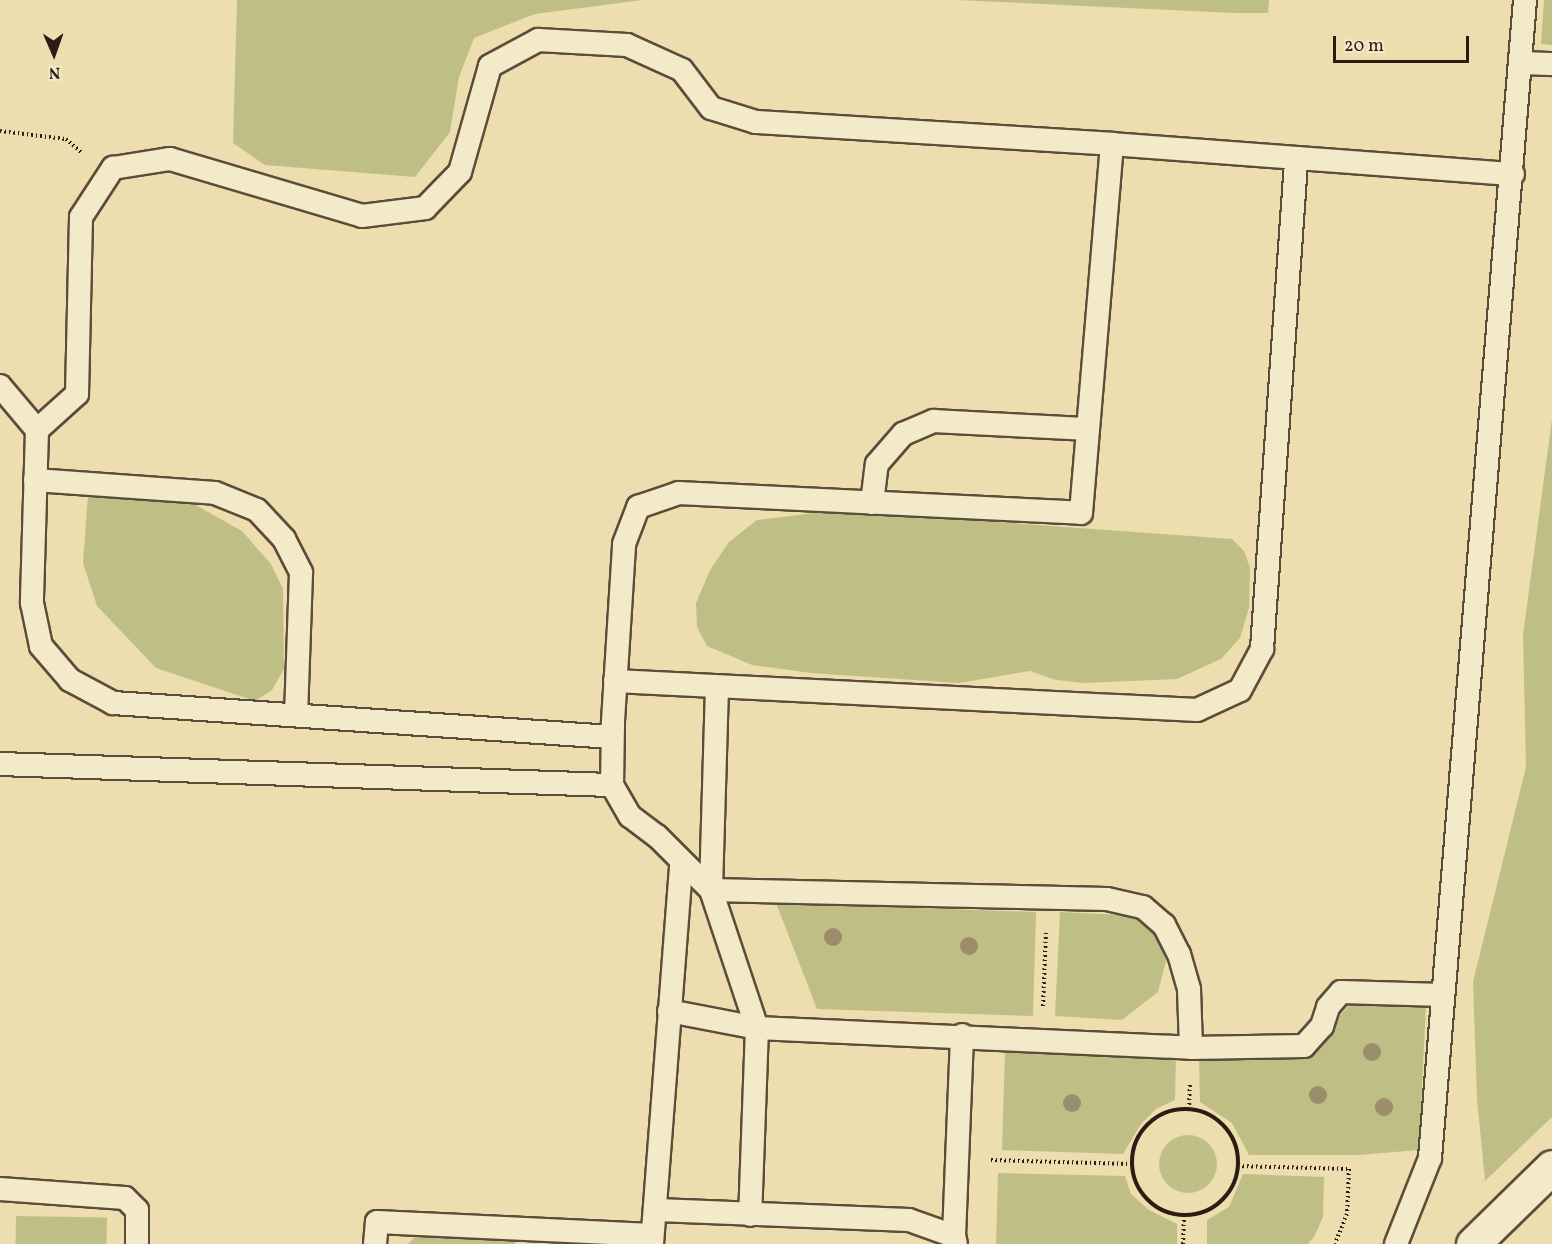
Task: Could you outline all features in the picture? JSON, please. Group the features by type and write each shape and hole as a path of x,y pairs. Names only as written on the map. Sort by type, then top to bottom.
{"street":[{"path":"1473,1244 1552,1167"}],"lane":[{"path":"1396,1244 1430,1158 1513,174 1525,0"},
{"path":"37,430 77,394 81,217 113,168 171,159 362,216 425,208 460,172 490,66 538,40 627,45 682,70 711,108 756,122 1112,144 1513,174"},
{"path":"1520,63 1552,64"},
{"path":"0,386 37,430 32,603 41,646 70,680 113,704 612,737 624,544 638,507 679,493 1081,513 1112,144"},
{"path":"615,681 1197,710 1240,690 1262,649 1296,158"},
{"path":"872,503 877,464 903,434 934,422 1088,429"},
{"path":"35,480 215,493 257,510 284,539 301,573 296,715"},
{"path":"717,687 711,890 757,1028 750,1215"},
{"path":"613,713 612,785 630,816 657,836 681,864 711,890 1107,899 1143,907 1164,926 1179,954 1189,990 1191,1048"},
{"path":"0,764 612,785"},
{"path":"375,1244 377,1222 652,1240 657,1210 681,864"},
{"path":"669,1011 757,1028 962,1035 1191,1048 1304,1046 1322,1026 1328,1007 1341,992 1443,995"},
{"path":"657,1210 909,1220 955,1240 962,1035"},
{"path":"0,1189 125,1198 137,1210 137,1244"}],"path":[{"path":"0,131 66,139 108,176"},
{"path":"1041,1040 1048,898"},
{"path":"1189,1109 1205,1113 1225,1128 1237,1149 1238,1166 1227,1196 1200,1214 1184,1216 1154,1206 1142,1195 1131,1164 1142,1130 1171,1110 1189,1109"},
{"path":"957,1160 1131,1164"},
{"path":"1238,1166 1349,1169 1347,1214 1335,1244"},
{"path":"1183,1244 1184,1216"}],"green space":[{"path":"237,0 642,0 535,14 474,38 459,77 450,132 415,177 265,165 233,143"},
{"path":"957,0 1269,0 1268,13 1234,13"},
{"path":"1544,0 1552,0 1552,45 1541,44"},
{"path":"1552,419 1552,1117 1485,1181 1477,1099 1473,982 1526,767 1523,635"},
{"path":"88,496 192,503 242,531 271,564 283,589 284,669 272,690 255,701 156,668 97,606 83,563"},
{"path":"815,513 941,518 1232,539 1244,551 1250,568 1249,608 1240,638 1221,659 1177,679 1084,683 1056,680 1030,671 959,683 811,673 752,665 707,646 697,627 696,603 710,570 729,542 757,520"},
{"path":"776,903 1036,912 1033,1016 817,1009"},
{"path":"1060,912 1124,915 1140,920 1159,939 1166,961 1158,992 1122,1020 1055,1016"},
{"path":"1354,999 1426,1004 1419,1150 1358,1155 1249,1155 1232,1123 1200,1102 1199,1056 1329,1029"},
{"path":"1005,1048 1176,1054 1175,1100 1156,1109 1141,1124 1123,1154 1002,1150"},
{"path":"1188,1135 1204,1140 1212,1148 1217,1164 1212,1180 1204,1188 1188,1193 1172,1188 1164,1180 1159,1164 1164,1148 1172,1140"},
{"path":"998,1173 1125,1176 1131,1194 1149,1210 1177,1224 1177,1244 996,1244"},
{"path":"1243,1174 1324,1177 1323,1217 1314,1237 1308,1244 1207,1244 1207,1220 1229,1207"},
{"path":"16,1216 107,1218 107,1244 16,1244"},
{"path":"416,1236 515,1241 515,1244 408,1244"}]}
